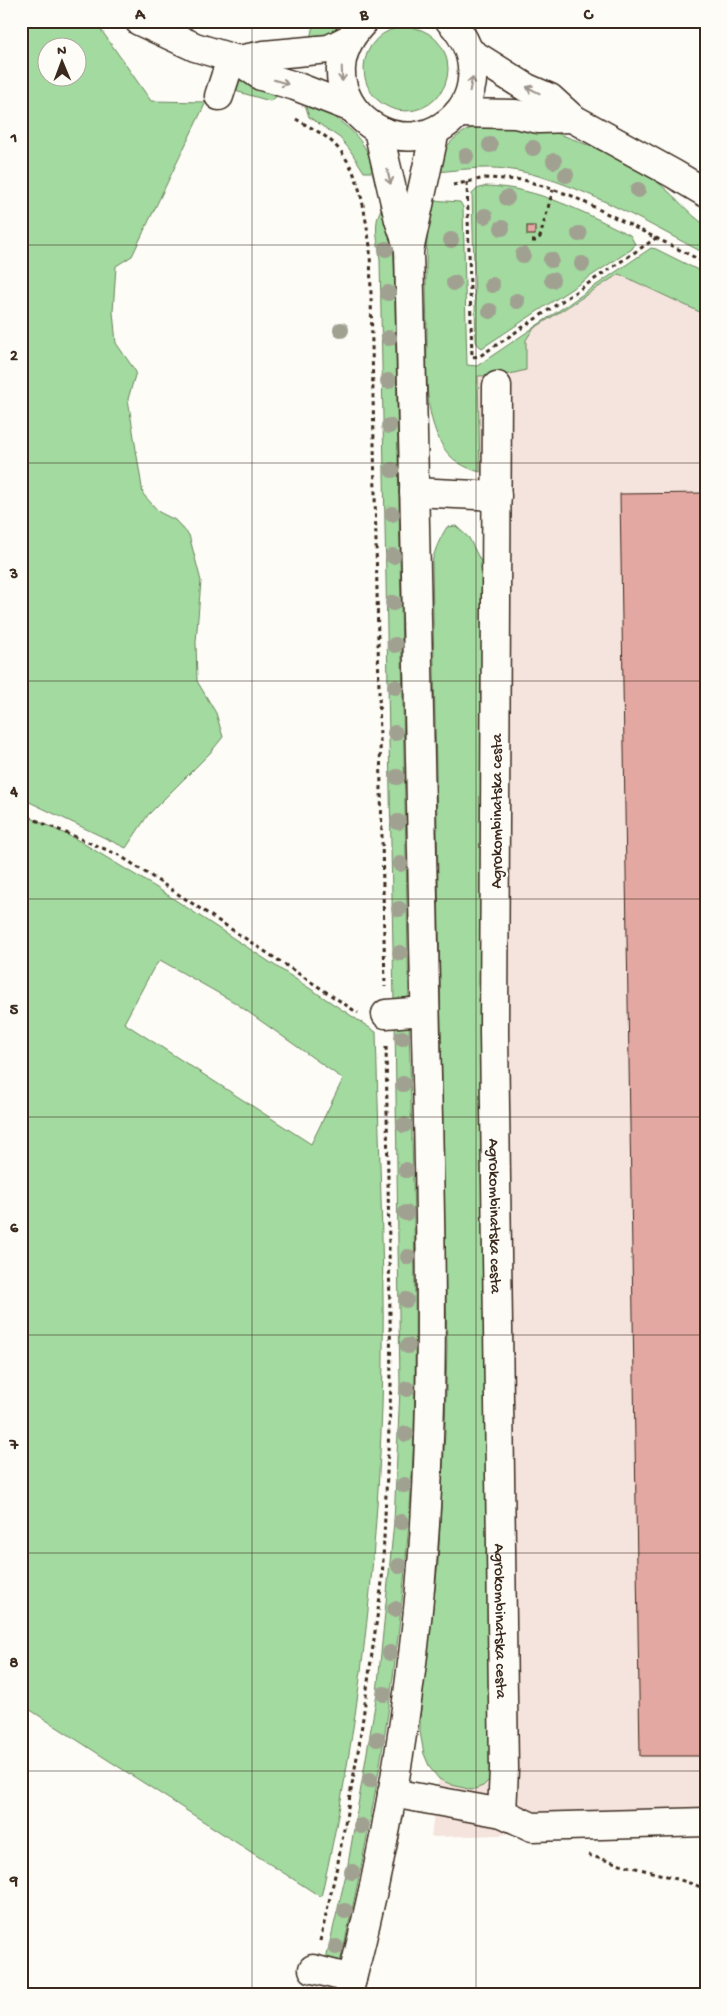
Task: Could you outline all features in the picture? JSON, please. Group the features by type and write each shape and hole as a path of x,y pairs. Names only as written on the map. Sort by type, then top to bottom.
{"street":[{"path":"139,21 195,47 234,59 261,76 295,86 352,108"},
{"path":"356,30 344,52 341,74 346,95 352,108 360,117 378,130 406,137 421,135 443,126 458,113 470,90 473,65 470,52 462,35 450,21"},
{"path":"234,59 329,49 356,30"},
{"path":"470,52 527,88 550,98 572,118 706,193"},
{"path":"219,96 234,59"},
{"path":"458,113 515,114 539,119 572,118"},
{"path":"378,130 399,220 409,251"},
{"path":"313,1969 350,1987 374,1885 392,1793 417,1608 429,1441 430,1335 425,1011 409,251 434,130"},
{"name":"Agrokombinatska cesta","path":"497,386 494,1032 504,1760 502,1813"},
{"path":"414,492 497,496"},
{"path":"386,1014 425,1011"},
{"path":"392,1793 502,1813 532,1827 706,1822"}],"path":[{"path":"292,117 334,144 344,156 351,168 360,193 370,246 386,1014 391,1384 382,1582 360,1746 338,1862 313,1969"},
{"path":"451,185 485,178 524,180 570,195 706,263"},
{"path":"466,182 472,357 480,356 656,238"},
{"path":"532,241 536,241 540,237 553,190"},
{"path":"21,814 118,855 358,1013 386,1014"},
{"path":"584,1854 629,1868 682,1880 706,1889"}],"shaded area":[{"path":"619,274 706,315 706,1832 512,1832 501,1835 431,1837 439,1779 452,1785 483,1786 489,1780 492,1768 482,564 478,376 506,375 533,329"}],"green space":[{"path":"21,21 93,21 151,101 206,102 132,256 116,266 113,312 116,343 136,372 128,399 143,494 159,512 175,520 189,535 201,581 196,642 197,681 216,713 223,737 210,753 148,815 126,848 21,798"},
{"path":"320,21 344,21 332,31 309,42 313,26"},
{"path":"406,27 422,30 436,39 445,53 448,69 445,85 436,99 422,108 406,111 390,108 376,99 367,85 364,69 367,53 376,39 390,30"},
{"path":"241,77 277,89 276,97 270,101 235,91"},
{"path":"304,101 349,128 364,146 376,172 364,172 340,138 309,117"},
{"path":"516,126 545,130 579,142 634,167 660,184 706,226 706,254 608,203 556,181 497,168 437,172 445,150 453,140 473,127"},
{"path":"486,186 524,191 561,203 630,235 635,244 632,249 482,348 476,341 472,194 477,189"},
{"path":"431,200 460,202 463,207 467,365 477,366 651,248 706,274 706,315 619,274 533,329 526,340 526,370 506,375 478,376 480,472 469,468 458,463 442,445 432,418 427,390 426,266"},
{"path":"385,203 393,241 394,258 409,1004 394,1003 380,260 376,230 378,216"},
{"path":"456,526 469,538 482,564 492,1769 489,1780 483,1786 472,1790 452,1785 439,1779 430,1768 424,1754 420,1732 420,1717 438,1563 445,1433 447,1346 432,562 438,544 447,527"},
{"path":"21,813 76,839 157,888 376,1032 382,1220 383,1361 375,1531 363,1654 345,1776 321,1897 21,1704","holes":["160,960 234,1002 343,1079 311,1144 124,1023 153,969"]},
{"path":"395,1022 409,1022 414,1228 414,1433 405,1568 390,1702 367,1835 339,1967 325,1963 347,1870 377,1693 394,1522 400,1388"}],"building":[{"path":"527,226 535,226 535,235 527,235"},
{"path":"706,493 706,1756 640,1756 620,494"}]}
